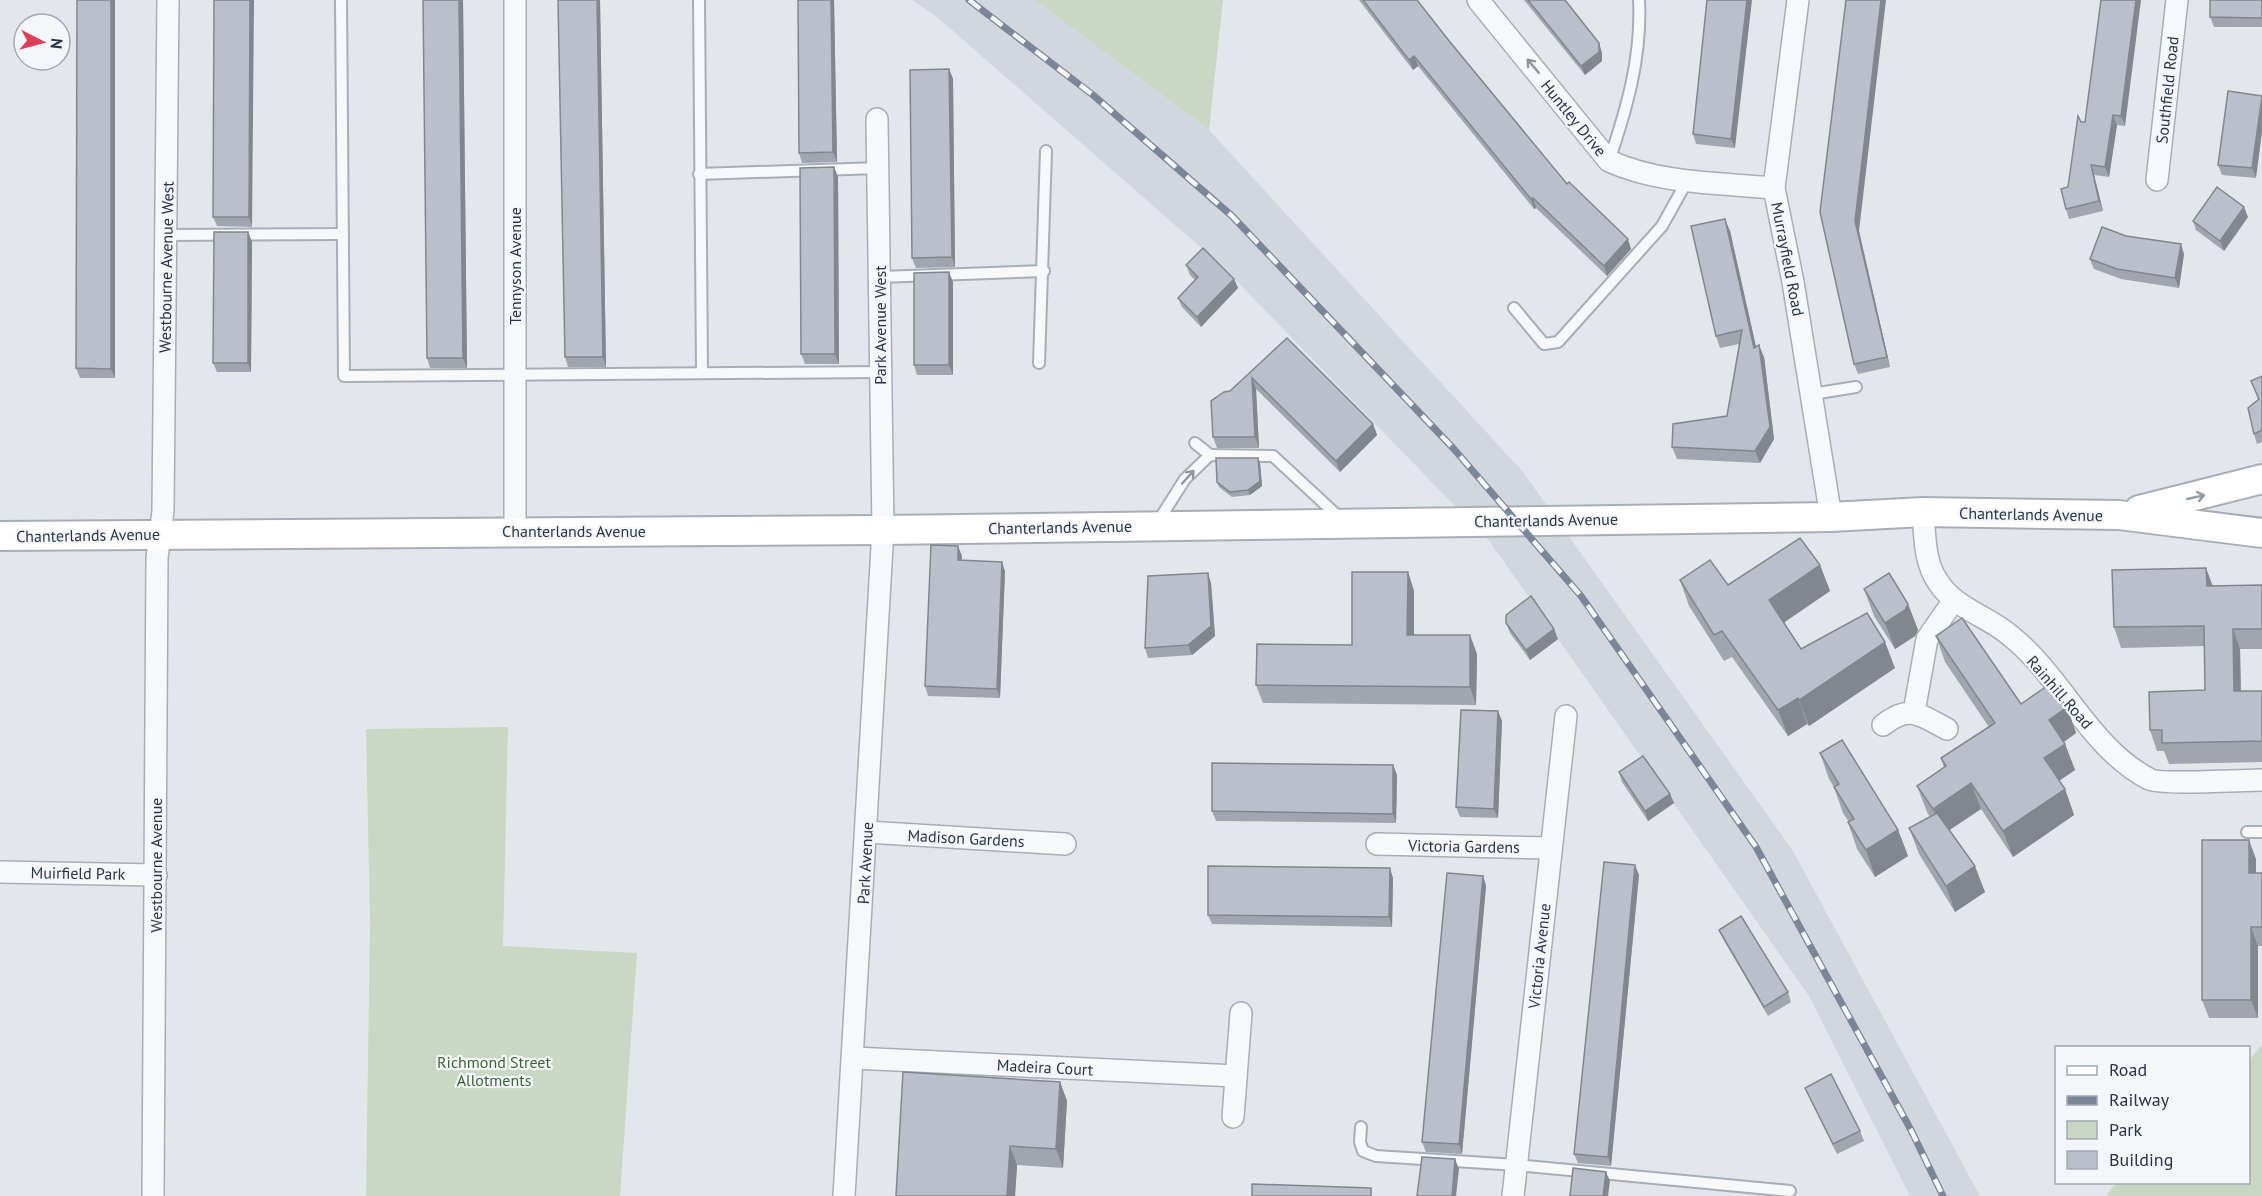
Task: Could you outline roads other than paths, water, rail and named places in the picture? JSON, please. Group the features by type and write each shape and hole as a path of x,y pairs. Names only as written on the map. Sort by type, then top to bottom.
{"street":[{"name":"Westbourne Avenue West","path":"160,534 164,511 168,0"},
{"name":"Tennyson Avenue","path":"515,0 515,532"},
{"name":"Huntley Drive","path":"1478,0 1609,161 1633,172 1688,181 1774,188"},
{"name":"Murrayfield Road","path":"1798,0 1774,188 1812,394 1831,516"},
{"name":"Southfield Road","path":"2157,180 2177,0"},
{"name":"Park Avenue West","path":"877,119 883,530"},
{"name":"Chanterlands Avenue","path":"2119,514 2262,479"},
{"name":"Chanterlands Avenue","path":"0,536 883,530 1831,516 1923,512 2119,514 2262,533"},
{"name":"Rainhill Road","path":"1923,512 1928,566 1938,584 1954,600 2007,633 2061,687 2113,755 2151,781 2262,780"},
{"name":"Park Avenue","path":"844,1196 854,1058 883,530"},
{"name":"Westbourne Avenue","path":"153,1196 157,558 160,534"},
{"path":"1914,712 1927,639 1954,600"},
{"path":"1883,725 1897,714 1914,712 1947,729"},
{"name":"Victoria Avenue","path":"1513,1196 1566,716"},
{"name":"Madison Gardens","path":"867,832 1065,844"},
{"name":"Victoria Gardens","path":"1377,844 1550,848"},
{"name":"Muirfield Park","path":"0,872 156,875"},
{"path":"1233,1117 1241,1013"},
{"name":"Madeira Court","path":"854,1058 1236,1076"}],"lane":[{"path":"341,0 344,376 880,372"},
{"path":"699,0 702,372"},
{"path":"1609,161 1626,112 1640,43 1639,0"},
{"path":"1039,363 1044,271 1046,151"},
{"path":"699,174 878,168"},
{"path":"1514,308 1544,344 1558,342 1662,226 1688,181"},
{"path":"166,235 343,234"},
{"path":"880,277 1044,271"},
{"path":"1812,394 1856,387"},
{"path":"1195,443 1210,455 1273,456 1317,494 1345,523"},
{"path":"1155,526 1185,479 1210,455"},
{"path":"2247,832 2262,832"},
{"path":"1361,1127 1360,1142 1363,1151 1376,1156 1516,1165 1790,1191"}],"railway":[{"path":"969,0 1093,95 1232,216 1453,448 1581,596 1756,847 1911,1130 1943,1196"}],"park label":[{"name":"Richmond Street Allotments","path":"494,1071"}]}
